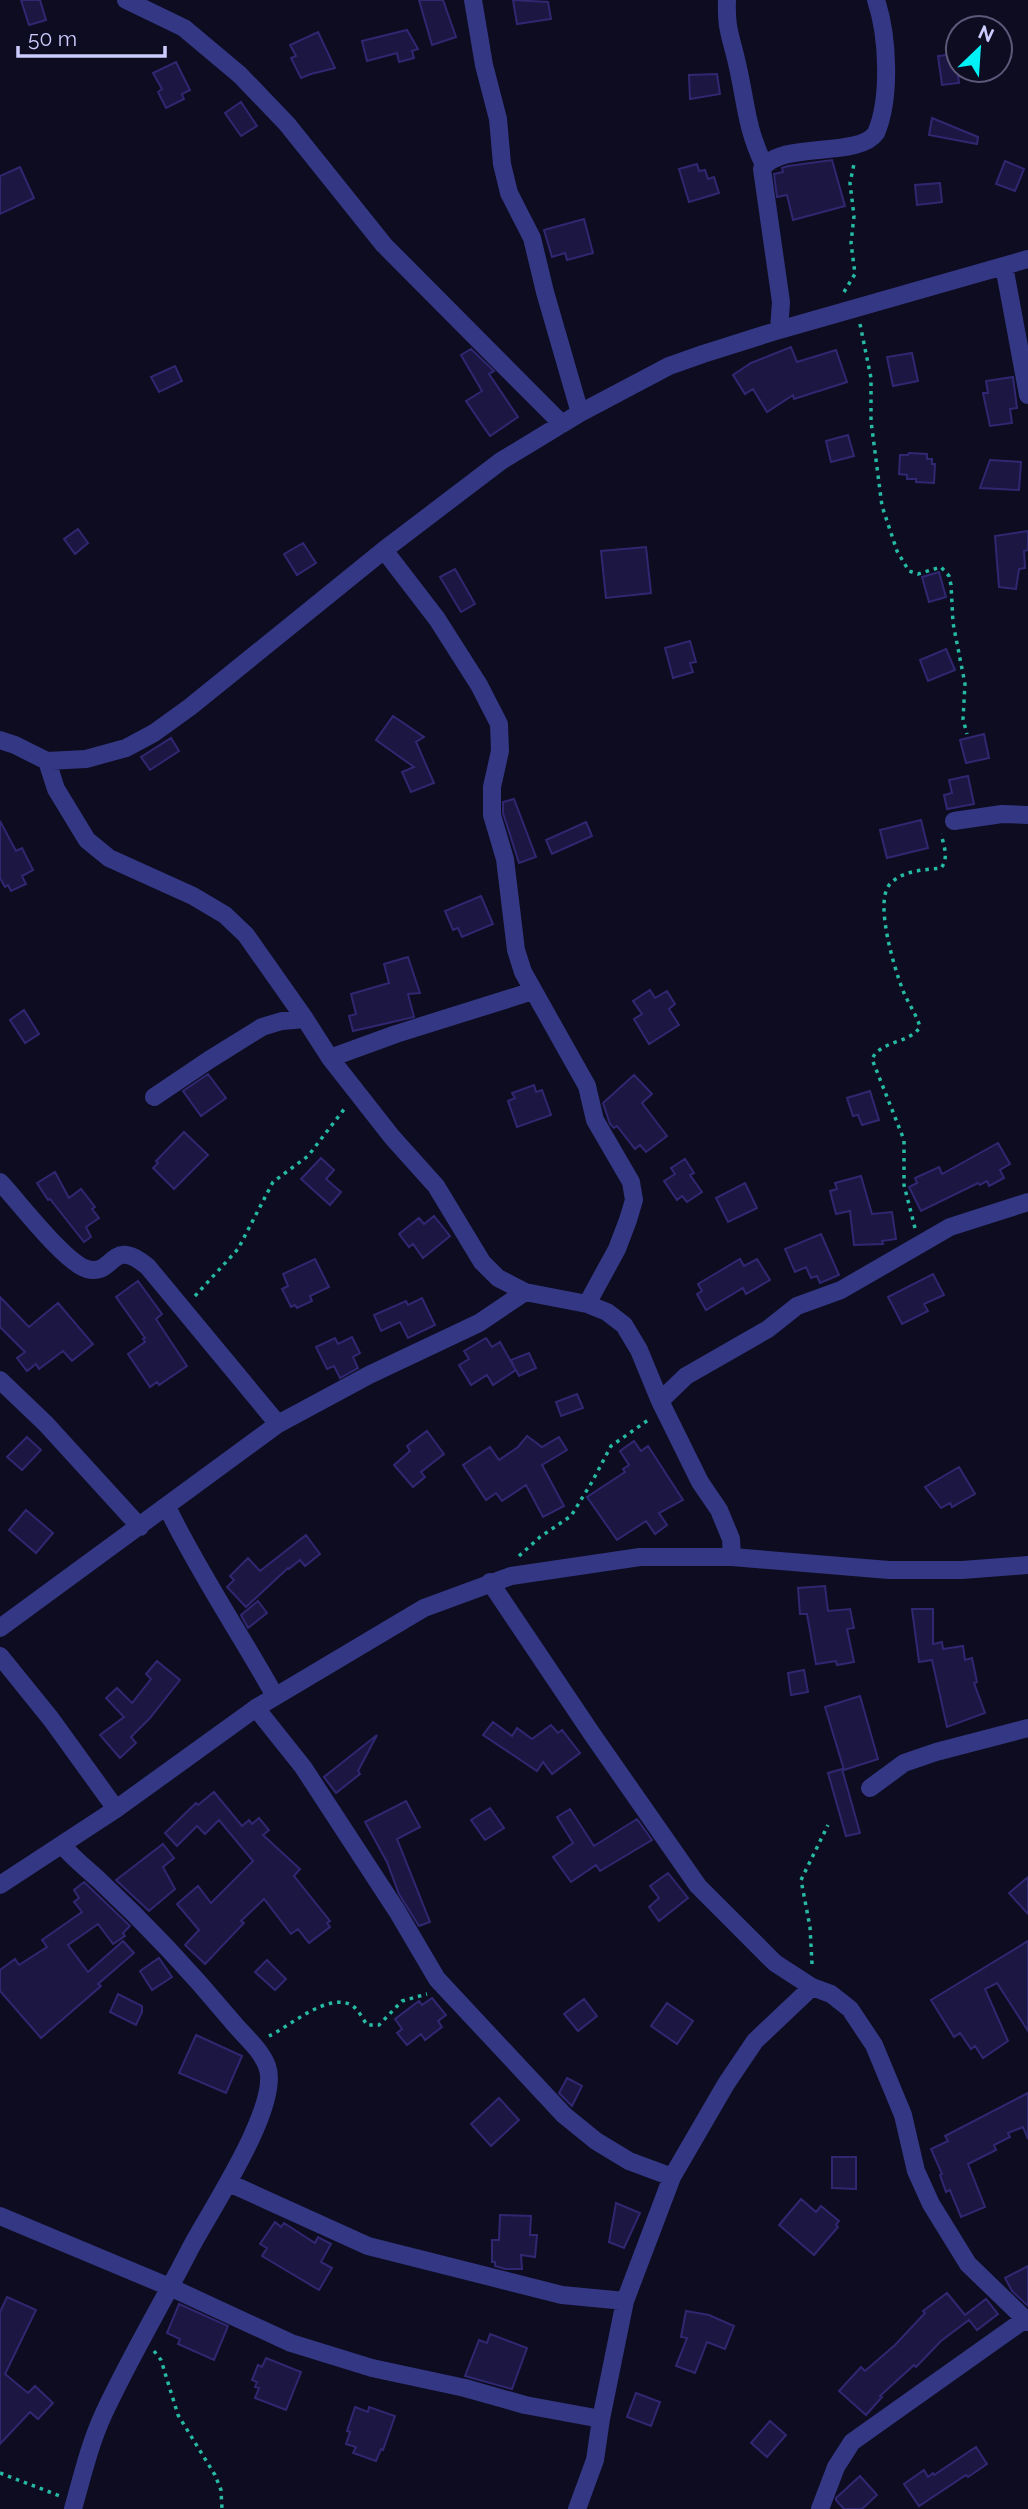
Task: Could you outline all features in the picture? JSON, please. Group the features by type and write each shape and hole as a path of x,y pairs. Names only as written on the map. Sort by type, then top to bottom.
{"street":[{"path":"126,0 184,28 240,75 287,124 384,245 562,424"},
{"path":"473,0 484,65 498,120 504,174 509,193 532,237 580,413"},
{"path":"727,0 727,30 736,58 746,118 764,165"},
{"path":"779,330 781,302 762,171 764,165 775,158 865,142 873,138 878,128 886,79 882,17 876,0"},
{"path":"0,740 47,761 86,759 126,748 154,733 190,707 384,550 500,461 580,413 669,366 779,330 1028,260"},
{"path":"1004,266 1028,395"},
{"path":"384,550 437,619 479,685 499,724 500,751 492,787 492,815 505,859 516,950 523,972 587,1086 595,1120 631,1182 634,1200 628,1220 617,1249 587,1304"},
{"path":"47,761 56,789 87,840 109,858 193,896 225,915 246,935 306,1019 330,1058 392,1137 436,1186 482,1262 498,1278 524,1292 587,1304 607,1312 624,1325 639,1350 662,1405 700,1482 719,1510 731,1539 732,1557"},
{"path":"954,821 1002,814 1028,815"},
{"path":"330,1058 396,1034 533,991"},
{"path":"154,1097 262,1027 282,1021 306,1019"},
{"path":"0,1182 65,1254 81,1267 91,1270 102,1268 120,1255 134,1255 148,1267 278,1424"},
{"path":"662,1405 686,1376 768,1329 797,1306 841,1290 959,1223 1028,1202"},
{"path":"0,1628 278,1424 369,1374 398,1363 480,1323 524,1292"},
{"path":"0,1380 46,1424 140,1527"},
{"path":"167,1507 187,1548 275,1696"},
{"path":"0,1885 116,1809 275,1696 425,1608 491,1582 511,1576 640,1557 732,1557 889,1570 962,1570 1028,1565"},
{"path":"491,1582 698,1886 775,1963 813,1987 831,1994 850,2009 873,2045 903,2115 916,2171 931,2204 968,2264 1026,2321 852,2442 836,2466 820,2509"},
{"path":"0,1656 51,1719 116,1809"},
{"path":"256,1708 303,1767 397,1911 418,1951 443,1985 564,2115 596,2141 628,2161 672,2177"},
{"path":"870,1788 904,1763 1028,1728"},
{"path":"62,1845 201,1985 251,2042 268,2068 270,2084 260,2115 229,2183 191,2247 172,2288 103,2415 74,2505"},
{"path":"577,2509 595,2460 625,2301 672,2177 726,2084 755,2041 813,1987"},
{"path":"229,2183 369,2246 562,2295 625,2301"},
{"path":"0,2216 172,2288 287,2341 372,2368 466,2388 525,2405 601,2419"}],"path":[{"path":"827,316 855,274 851,243 854,216 851,174 865,142"},
{"path":"857,308 871,378 871,421 882,506 897,551 909,571 918,574 941,567 949,576 955,636 965,684 963,719 967,734"},
{"path":"920,1244 904,1185 904,1140 872,1059 879,1049 916,1033 920,1027 895,969 884,912 884,897 891,882 902,875 943,866 946,854 941,832 945,825 954,821"},
{"path":"184,1310 238,1250 273,1182 308,1156 356,1092"},
{"path":"516,1558 576,1510 611,1446 662,1405"},
{"path":"813,1987 810,1927 802,1880 828,1825"},
{"path":"251,2042 287,2027 317,2007 341,2003 354,2007 367,2025 379,2025 385,2022 402,2001 443,1985"},
{"path":"141,2342 157,2353 161,2360 178,2415 215,2475 221,2490 222,2509"},
{"path":"0,2473 74,2505"}],"building":[{"path":"21,0 40,0 46,20 29,25"},
{"path":"419,0 443,0 456,37 432,45"},
{"path":"513,0 548,2 551,19 517,24"},
{"path":"407,30 418,49 412,51 414,58 399,62 397,53 367,61 362,41"},
{"path":"318,32 335,68 301,78 291,58 296,56 290,45"},
{"path":"944,55 944,84 950,84 942,85 938,56"},
{"path":"176,62 190,90 182,94 184,99 166,108 158,92 162,89 153,73"},
{"path":"717,74 720,94 690,99 689,75"},
{"path":"241,102 257,126 241,136 225,113"},
{"path":"932,118 978,137 977,144 929,135"},
{"path":"832,160 845,206 793,220 787,195 777,197 774,174 783,172 782,168 788,166"},
{"path":"1005,161 1024,169 1015,191 996,184"},
{"path":"697,164 699,171 705,170 708,179 714,177 719,193 689,202 679,169"},
{"path":"20,167 34,198 0,214 0,176"},
{"path":"940,183 942,202 917,205 915,185"},
{"path":"584,219 593,253 567,260 565,253 552,257 544,230"},
{"path":"791,347 797,362 836,350 847,382 794,399 793,395 767,412 753,389 745,394 733,375 751,363"},
{"path":"471,349 494,371 489,374 518,417 490,436 466,401 482,391 461,355"},
{"path":"912,353 918,381 893,386 887,357"},
{"path":"175,366 182,381 159,392 151,377"},
{"path":"1013,377 1017,408 1010,409 1012,423 990,426 983,393 988,393 986,381"},
{"path":"848,435 854,456 831,462 826,441"},
{"path":"927,454 927,459 932,459 932,464 935,464 934,483 916,482 916,479 907,479 907,475 899,474 900,455"},
{"path":"990,460 1021,462 1019,490 980,488"},
{"path":"78,529 88,543 75,554 64,539"},
{"path":"1028,531 1028,550 1024,551 1025,568 1019,569 1016,589 999,587 995,536"},
{"path":"303,543 316,563 297,575 284,554"},
{"path":"646,547 651,593 606,598 601,551"},
{"path":"455,569 475,604 461,612 440,577"},
{"path":"939,572 946,597 929,602 922,577"},
{"path":"690,641 696,662 690,663 693,672 673,678 665,648"},
{"path":"946,649 955,670 928,681 920,660"},
{"path":"393,716 424,737 416,742 434,783 411,792 402,772 414,767 376,740"},
{"path":"984,734 989,758 966,763 960,740"},
{"path":"171,738 179,751 150,770 141,757"},
{"path":"968,776 974,804 947,809 944,795 952,793 949,780"},
{"path":"514,799 536,857 519,863 503,813 503,802"},
{"path":"921,820 928,848 887,858 880,830"},
{"path":"0,821 16,851 22,848 33,870 22,876 26,884 11,891 0,878"},
{"path":"586,822 592,836 552,854 546,840"},
{"path":"481,896 493,924 462,937 458,928 453,930 445,911"},
{"path":"408,957 420,993 408,994 414,1017 353,1031 349,1016 356,1014 351,994 389,983 384,964"},
{"path":"650,990 655,998 667,991 675,1004 669,1009 679,1025 649,1044 634,1019 642,1014 633,1001"},
{"path":"24,1010 39,1034 25,1043 10,1020"},
{"path":"208,1074 226,1098 201,1116 183,1091"},
{"path":"634,1075 652,1094 642,1103 667,1136 646,1152 640,1145 635,1149 617,1126 614,1128 610,1124 603,1103"},
{"path":"534,1085 536,1092 542,1090 551,1115 517,1127 508,1101 515,1098 512,1093"},
{"path":"870,1091 879,1120 862,1125 858,1115 853,1116 847,1098"},
{"path":"184,1132 208,1155 174,1189 153,1168 158,1163 156,1161"},
{"path":"998,1143 1010,1164 1000,1170 1004,1178 989,1186 987,1181 980,1185 978,1183 921,1211 909,1187 917,1183 915,1178 939,1167 942,1174"},
{"path":"321,1158 334,1170 326,1179 341,1192 330,1205 301,1179"},
{"path":"685,1159 694,1173 690,1175 702,1192 687,1202 682,1196 677,1200 664,1181 675,1174 671,1168"},
{"path":"55,1172 69,1198 81,1189 95,1207 92,1209 99,1218 86,1227 91,1237 84,1242 37,1183"},
{"path":"861,1176 872,1214 892,1212 896,1239 882,1241 883,1244 854,1245 850,1211 836,1214 830,1191 837,1189 835,1183"},
{"path":"745,1183 757,1208 728,1222 716,1198"},
{"path":"434,1216 450,1236 423,1258 413,1244 409,1247 399,1234 419,1218 424,1224"},
{"path":"821,1234 839,1275 820,1283 817,1276 811,1278 806,1267 795,1272 785,1249"},
{"path":"315,1259 329,1287 310,1296 312,1301 297,1308 295,1305 291,1307 282,1289 288,1286 283,1274"},
{"path":"740,1259 744,1266 757,1259 770,1280 746,1294 743,1288 706,1310 697,1294 702,1291 698,1284"},
{"path":"933,1274 944,1295 924,1304 928,1311 902,1324 888,1297"},
{"path":"138,1281 162,1314 156,1319 187,1366 159,1385 157,1382 150,1387 128,1354 145,1342 145,1338 116,1297"},
{"path":"0,1297 29,1327 58,1303 93,1344 72,1361 63,1351 39,1369 36,1364 27,1371 17,1358 25,1352 0,1327"},
{"path":"422,1298 435,1325 408,1338 400,1322 381,1331 374,1315 406,1301 408,1305"},
{"path":"352,1337 360,1353 353,1357 358,1368 340,1378 334,1366 327,1369 316,1347 335,1338 338,1344"},
{"path":"486,1338 492,1347 500,1342 515,1369 511,1360 529,1353 536,1368 519,1376 516,1370 493,1385 487,1375 471,1385 459,1365 469,1359 464,1351"},
{"path":"577,1394 583,1408 561,1416 556,1402"},
{"path":"427,1431 444,1454 421,1472 425,1477 413,1487 394,1465 410,1451 407,1446"},
{"path":"527,1436 542,1447 559,1437 567,1450 542,1465 564,1506 543,1517 526,1485 502,1501 496,1493 486,1500 463,1465 490,1447 499,1460 518,1447"},
{"path":"27,1437 41,1450 22,1470 7,1457"},
{"path":"634,1441 641,1451 648,1446 683,1500 659,1513 667,1525 655,1534 646,1521 617,1540 587,1497 625,1472 623,1469 629,1465 620,1451"},
{"path":"959,1467 975,1494 952,1507 950,1503 941,1508 925,1487"},
{"path":"26,1510 53,1533 36,1553 9,1530"},
{"path":"306,1535 320,1554 305,1566 300,1560 288,1568 246,1607 227,1587 234,1580 230,1576 248,1558 260,1571"},
{"path":"825,1586 828,1611 850,1609 854,1628 847,1629 854,1662 837,1665 836,1661 816,1664 807,1614 800,1614 798,1588"},
{"path":"258,1601 267,1613 248,1628 241,1615"},
{"path":"912,1609 933,1609 933,1644 942,1642 943,1649 963,1646 965,1660 972,1658 977,1682 974,1683 985,1713 947,1727 932,1660 919,1662"},
{"path":"157,1661 180,1680 131,1737 136,1743 120,1758 100,1735 124,1717 106,1698 117,1688 132,1703 151,1679 146,1674"},
{"path":"804,1670 808,1692 791,1695 788,1673"},
{"path":"860,1696 878,1759 844,1770 825,1707"},
{"path":"493,1722 512,1736 517,1728 532,1739 551,1725 558,1733 562,1730 580,1753 552,1774 543,1762 537,1771 483,1735"},
{"path":"377,1735 358,1771 360,1774 336,1793 324,1777"},
{"path":"842,1769 860,1833 846,1836 828,1773"},
{"path":"214,1792 242,1826 249,1820 252,1824 259,1818 269,1830 263,1835 300,1869 294,1876 330,1921 327,1923 330,1927 309,1943 298,1929 291,1934 264,1899 241,1921 244,1923 205,1964 185,1945 199,1930 177,1904 198,1886 211,1903 253,1861 219,1820 205,1834 197,1826 177,1846 165,1833 196,1803 198,1805"},
{"path":"406,1801 420,1827 397,1839 430,1922 419,1926 399,1894 387,1862 365,1822"},
{"path":"490,1808 504,1828 485,1840 471,1820"},
{"path":"570,1809 594,1846 637,1819 652,1840 600,1871 596,1865 571,1882 553,1857 573,1843 557,1817"},
{"path":"163,1844 174,1858 163,1867 175,1889 149,1911 116,1880"},
{"path":"668,1873 688,1898 659,1921 649,1907 659,1898 650,1886"},
{"path":"1028,1877 1028,1914 1009,1893"},
{"path":"84,1882 130,1926 123,1933 125,1936 113,1944 98,1924 68,1945 88,1972 123,1941 134,1953 41,2038 0,1991 0,1970 15,1959 19,1965 47,1947 42,1940 82,1912 74,1902 79,1898 74,1890"},
{"path":"1028,1941 1028,2031 997,1983 985,1989 1008,2041 983,2058 975,2046 971,2049 960,2033 954,2037 931,2000"},
{"path":"159,1958 172,1977 152,1990 140,1971"},
{"path":"267,1960 286,1979 275,1990 255,1972"},
{"path":"118,1994 142,2006 136,2025 110,2012"},
{"path":"432,1998 446,2015 438,2021 442,2027 425,2040 421,2034 407,2045 397,2033 402,2029 395,2019 419,2001 422,2005"},
{"path":"584,1999 597,2016 578,2031 564,2014"},
{"path":"667,2003 693,2021 677,2044 651,2026"},
{"path":"196,2035 242,2056 226,2093 179,2073"},
{"path":"567,2078 582,2086 572,2106 559,2093"},
{"path":"1028,2093 1028,2139 1023,2127 1008,2133 1010,2137 994,2145 996,2150 968,2164 985,2207 961,2217 950,2190 946,2192 940,2175 942,2174 931,2149 948,2141 945,2136"},
{"path":"499,2098 519,2120 491,2146 471,2124"},
{"path":"832,2157 856,2157 856,2189 832,2188"},
{"path":"801,2199 816,2212 821,2206 839,2221 836,2225 838,2227 814,2255 779,2225"},
{"path":"616,2203 640,2213 624,2248 609,2242"},
{"path":"500,2215 531,2216 530,2235 537,2235 535,2257 521,2255 522,2269 505,2269 492,2262 492,2240 499,2240"},
{"path":"275,2222 281,2227 284,2223 315,2243 318,2237 331,2244 321,2262 332,2268 319,2290 262,2256 267,2248 260,2244"},
{"path":"1028,2266 1028,2306 1012,2291 1005,2278"},
{"path":"947,2293 965,2315 986,2299 998,2314 977,2330 969,2320 941,2341 916,2367 914,2365 880,2396 882,2397 866,2415 839,2391 861,2367 865,2371 895,2345 925,2313 923,2311"},
{"path":"7,2297 36,2310 5,2374 28,2393 35,2386 53,2403 38,2419 30,2412 0,2444 0,2312"},
{"path":"179,2304 228,2326 214,2360 178,2344 180,2339 167,2333"},
{"path":"686,2311 709,2315 734,2326 725,2349 707,2342 695,2373 676,2366 687,2338 681,2337"},
{"path":"490,2334 527,2348 512,2389 465,2376 479,2340 487,2343"},
{"path":"266,2358 301,2372 286,2410 255,2398 259,2388 255,2387 257,2382 252,2380 258,2365 262,2367"},
{"path":"636,2393 660,2402 651,2426 627,2417"},
{"path":"355,2407 368,2412 369,2407 395,2416 383,2450 381,2449 376,2461 353,2453 356,2447 346,2444 350,2432 347,2431"},
{"path":"770,2421 786,2435 767,2457 751,2443"},
{"path":"976,2447 987,2464 919,2506 904,2484 924,2470 928,2477 933,2473 934,2475"},
{"path":"860,2476 877,2495 862,2509 844,2509 836,2498"}]}
